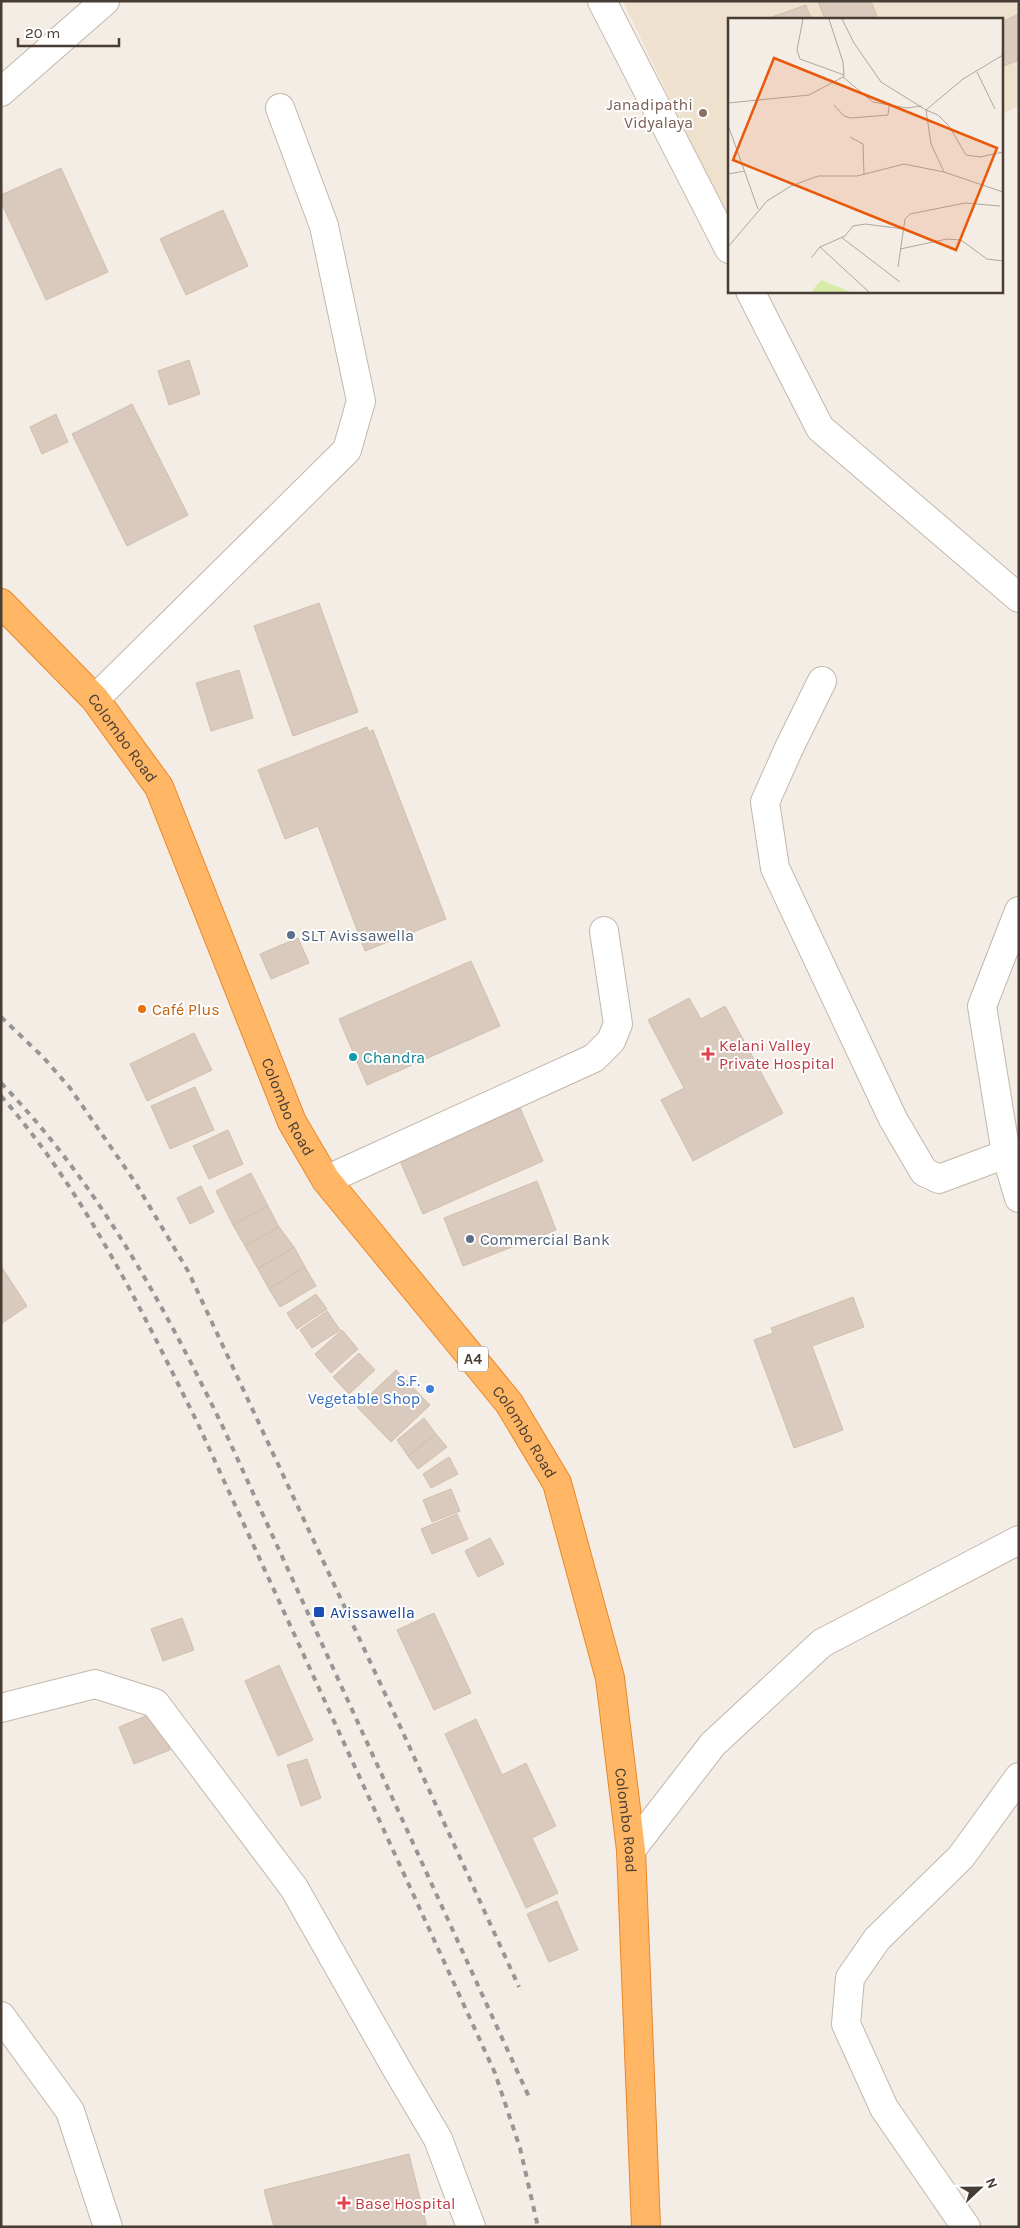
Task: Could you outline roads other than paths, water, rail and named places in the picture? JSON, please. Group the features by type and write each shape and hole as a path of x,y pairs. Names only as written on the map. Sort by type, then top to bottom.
{"highway":[{"name":"Colombo Road","path":"1,603 95,699 159,787 292,1122 326,1180 509,1403 557,1484 610,1678 631,1850 646,2227"}],"street":[{"path":"1,92 105,1"},
{"path":"602,1 728,247"},
{"path":"95,699 347,450 361,402 324,226 280,108"},
{"path":"751,292 820,428 1019,598"},
{"path":"822,681 765,802 775,868 892,1119 924,1172 939,1179 1006,1154"},
{"path":"1019,911 982,1006 1006,1154 1019,1198"},
{"path":"326,1180 594,1058 611,1041 618,1024 604,930"},
{"path":"631,1850 712,1744 822,1643 1019,1540"},
{"path":"2,1706 95,1684 154,1703 294,1888 438,2139 471,2227"},
{"path":"966,2227 884,2108 846,2024 850,1978 877,1939 961,1857 1019,1777"},
{"path":"1,2016 70,2111 108,2227"}],"railway":[{"path":"1,1017 43,1057 70,1088 135,1182 188,1271 394,1713 519,1987"},
{"path":"1,1083 36,1121 97,1202 125,1245 176,1334 222,1425 529,2097"},
{"path":"1,1096 31,1133 85,1212 133,1296 198,1424 495,2073 520,2148 538,2227"}],"place":[{"name":"Janadipathi Vidyalaya","path":"703,113"},
{"name":"SLT Avissawella","path":"291,935"},
{"name":"Café Plus","path":"142,1009"},
{"name":"Kelani Valley Private Hospital","path":"708,1054"},
{"name":"Chandra","path":"353,1057"},
{"name":"Commercial Bank","path":"470,1239"},
{"name":"S.F. Vegetable Shop","path":"430,1389"},
{"name":"Avissawella","path":"319,1612"},
{"name":"Base Hospital","path":"344,2203"}]}
